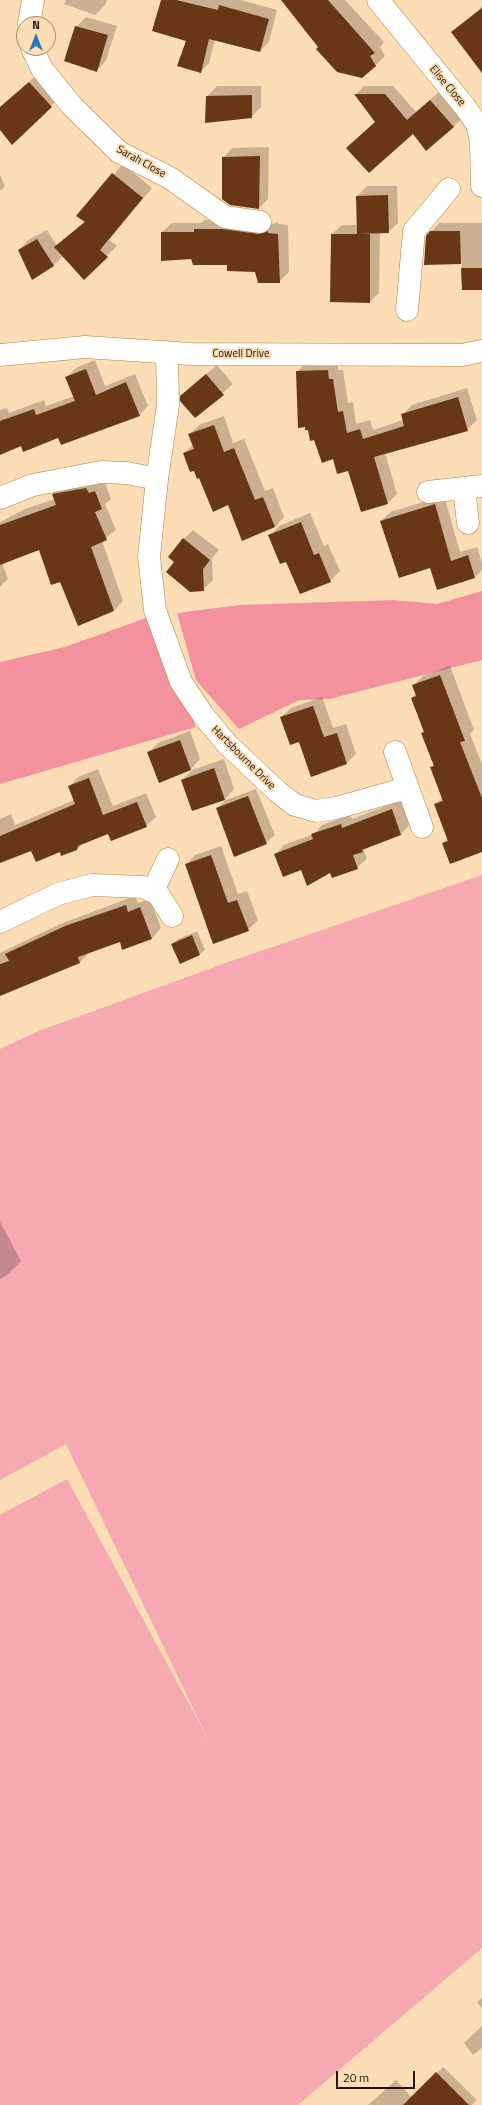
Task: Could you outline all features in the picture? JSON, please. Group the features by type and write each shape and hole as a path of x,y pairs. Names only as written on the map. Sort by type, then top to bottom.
{"street":[{"path":"30,16 33,0"},
{"name":"Elise Close","path":"378,0 465,107 477,124 481,140 482,186 440,189 414,231 407,310"},
{"name":"Sarah Close","path":"36,56 42,69 71,105 119,152 170,178 225,217 260,222"},
{"name":"Cowell Drive","path":"0,355 85,347 199,354 462,355 482,350"},
{"name":"Hartsbourne Drive","path":"167,352 168,405 157,479 149,557 155,610 181,682 203,715 226,743 278,792 296,805 316,811 336,808 408,788"},
{"path":"0,498 33,485 102,472 127,473 157,479"},
{"path":"428,492 473,487 468,523"},
{"path":"395,752 422,827"},
{"path":"153,891 168,859"},
{"path":"0,922 58,894 92,885 144,886 158,894 172,916"}],"shaded area":[{"path":"482,591 482,660 329,699 299,700 239,729 196,680 177,613 240,605 393,600 437,604"},
{"path":"146,618 196,727 0,784 0,662 65,647"},
{"path":"482,875 482,1948 298,2105 0,2105 0,1515 67,1479 209,1741 66,1444 0,1480 0,1049 36,1032 220,965"}],"building":[{"path":"161,0 176,0 218,10 219,5 269,19 260,52 209,39 201,73 177,66 186,41 152,31"},
{"path":"281,0 328,0 375,53 370,56 376,66 362,78 337,72 316,49 318,47"},
{"path":"482,8 482,73 451,32"},
{"path":"75,26 108,35 97,72 64,61"},
{"path":"29,82 52,107 12,145 0,130 0,107"},
{"path":"354,94 385,94 407,120 430,100 454,127 426,151 413,134 369,173 346,148 375,122"},
{"path":"252,95 252,118 205,123 206,96"},
{"path":"260,156 259,209 230,205 222,199 222,157"},
{"path":"112,173 143,198 100,250 108,257 84,280 54,247 85,222 76,216"},
{"path":"388,195 389,233 357,234 356,196"},
{"path":"194,229 222,229 259,234 268,231 268,233 278,234 280,283 258,283 255,272 227,271 227,265 193,265 191,259 161,261 161,232 194,232"},
{"path":"430,231 460,231 461,264 424,265 426,236"},
{"path":"331,234 370,234 370,303 330,302"},
{"path":"37,239 54,266 32,280 18,250"},
{"path":"461,268 482,268 482,290 462,290"},
{"path":"86,369 96,395 126,382 140,416 61,445 58,438 23,452 21,446 0,455 0,421 34,409 36,415 75,401 65,377"},
{"path":"328,370 329,379 333,379 338,412 343,411 347,433 360,429 363,439 404,426 401,414 458,397 468,431 374,457 388,504 361,512 348,471 337,474 333,459 322,463 314,440 310,441 308,430 305,430 305,427 298,428 296,371"},
{"path":"206,374 224,395 195,418 180,401 180,396"},
{"path":"214,425 224,452 234,448 255,500 263,497 275,527 242,541 228,505 213,512 199,478 197,479 194,471 190,472 183,453 194,449 188,434"},
{"path":"86,488 89,493 95,491 102,509 95,512 107,540 91,547 114,611 78,626 60,582 51,585 39,550 0,565 0,525 56,505 52,494"},
{"path":"435,504 451,561 468,555 475,578 437,590 430,568 399,578 380,521"},
{"path":"301,522 314,555 319,553 331,582 300,594 286,562 280,564 268,535"},
{"path":"183,538 210,560 203,569 204,591 190,592 166,572 174,562 168,557"},
{"path":"440,675 465,741 460,742 482,798 482,852 450,864 442,843 448,841 434,804 443,801 430,767 434,766 421,733 424,732 411,698 416,696 412,685"},
{"path":"313,706 324,737 337,733 347,764 311,777 299,742 290,745 280,717"},
{"path":"180,740 191,770 159,783 147,752"},
{"path":"214,768 225,800 192,811 181,780"},
{"path":"89,778 103,815 137,802 147,827 111,841 108,834 78,846 77,850 61,856 60,852 36,862 31,851 0,863 0,836 75,804 68,786"},
{"path":"248,796 267,844 234,857 216,808"},
{"path":"392,809 401,835 353,855 358,869 332,878 330,873 307,886 301,870 283,877 274,854 313,839 311,834 341,824 342,828"},
{"path":"211,855 228,903 237,900 249,931 213,944 185,864"},
{"path":"126,905 128,912 140,907 152,939 122,950 120,942 78,957 80,963 0,996 0,964 9,961 5,954 65,926"},
{"path":"192,935 200,955 180,964 171,944"},
{"path":"436,2072 469,2105 403,2105"}]}
